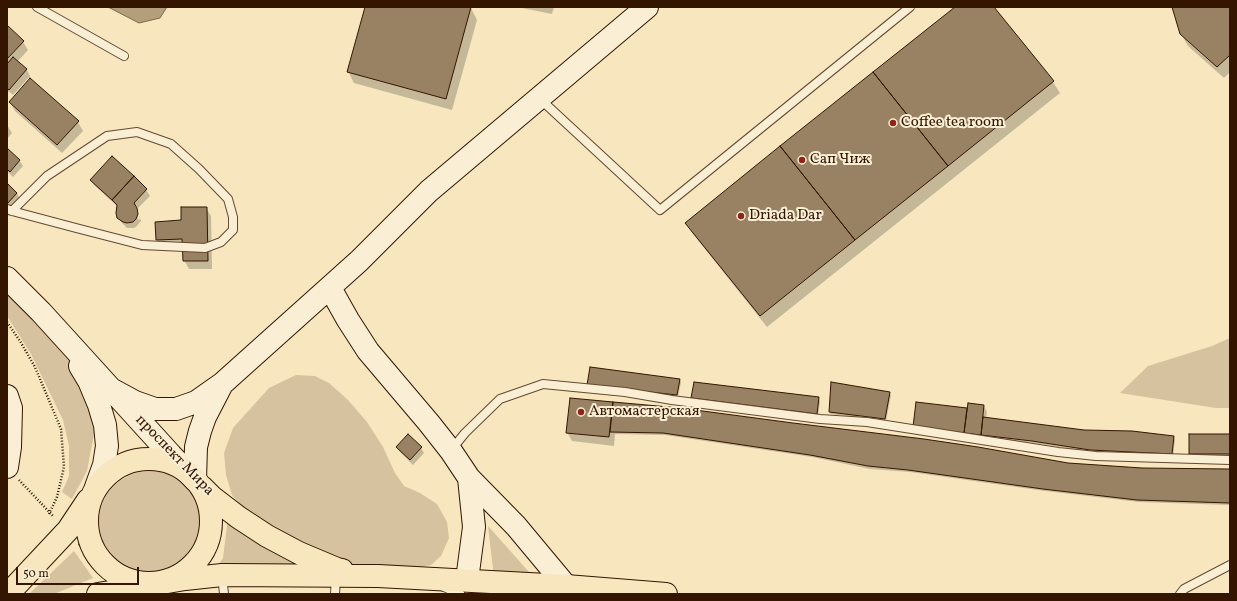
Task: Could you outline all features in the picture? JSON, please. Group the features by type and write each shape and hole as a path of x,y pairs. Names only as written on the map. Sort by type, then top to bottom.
{"main road":[{"path":"111,389 135,402 148,406 155,408 176,409 196,402 223,383 359,261 429,191 647,7"},
{"name":"проспект Мира","path":"7,278 41,312 212,497 238,517 267,536 299,553 337,569 378,576"},
{"path":"330,288 368,351 451,451 468,478 516,526 566,586"},
{"path":"41,312 76,359 89,381 99,405 105,425 107,446 104,465 89,502 86,516 87,533 91,546 99,560 110,570 123,578 136,583 148,584 336,585 378,576 427,579 463,587 566,586 666,594"},
{"path":"195,480 196,447 200,432 205,417 223,383"},
{"path":"7,396 11,408 10,447 7,467"},
{"path":"8,594 68,530 96,487 106,476 128,462 140,460 152,459 165,461 178,466 195,480 203,490 208,501 211,515 211,529 208,542 203,552 195,564 185,573 174,579 134,591 102,593"},
{"path":"463,587 474,527 468,478"}],"street":[{"path":"110,570 134,591"}],"lane":[{"path":"37,7 124,56"},
{"path":"538,98 660,210 910,7"},
{"path":"137,132 170,144 199,169 228,199 233,217 233,230 221,242 205,248 142,245 9,210 47,176 106,136 137,132"},
{"path":"451,451 465,433 500,399 543,384 625,392 672,400 820,418 867,422 1058,452 1104,456 1230,460"},
{"path":"1180,594 1184,589 1230,565"}],"path":[{"path":"7,322 20,341 35,368 61,429 64,467 57,497 49,514"},
{"path":"7,467 49,514 75,538 102,578 102,593"}],"shaded area":[{"path":"108,7 167,7 160,18 139,23"},
{"path":"7,287 74,365 93,414 94,434 87,471 72,499 62,492 69,476 69,446 63,420 31,354 7,316"},
{"path":"1230,338 1230,408 1216,408 1120,393 1148,366 1212,346"},
{"path":"296,375 315,376 329,383 348,400 367,422 383,447 395,473 404,486 420,493 437,504 447,522 449,538 441,556 431,565 415,568 369,567 339,562 285,538 244,509 232,495 226,475 224,453 233,428 269,388"},
{"path":"150,471 160,472 179,479 193,493 200,512 200,532 193,551 179,565 160,572 150,573 140,572 121,565 107,551 100,532 99,522 100,512 107,493 121,479 140,472"},
{"path":"228,518 297,566 215,570 223,558"},
{"path":"488,526 537,581 494,577"},
{"path":"74,551 93,578 54,594 29,594"}],"building":[{"path":"365,7 471,7 446,99 347,72"},
{"path":"955,7 994,7 1054,81 948,166 873,72"},
{"path":"1172,7 1230,7 1230,55 1217,67 1180,34"},
{"path":"7,25 24,41 7,59"},
{"path":"13,57 27,69 9,90 7,88 7,64"},
{"path":"873,72 948,166 855,240 780,146"},
{"path":"30,78 79,121 57,145 9,102"},
{"path":"780,146 855,240 760,316 685,223"},
{"path":"7,148 20,160 10,172 7,169"},
{"path":"112,156 134,176 112,200 90,180"},
{"path":"134,176 147,189 134,203 138,214 136,219 133,222 127,223 117,218 117,205 112,200"},
{"path":"7,183 17,193 7,204"},
{"path":"181,207 207,207 208,261 183,261 182,239 156,240 155,222 181,220"},
{"path":"590,367 680,379 677,395 587,385"},
{"path":"694,382 819,397 817,414 691,398"},
{"path":"831,382 890,392 885,419 829,412"},
{"path":"570,398 613,402 609,437 566,433"},
{"path":"613,402 680,408 924,439 1068,463 1142,468 1230,469 1230,503 1137,500 868,466 810,455 663,433 610,432"},
{"path":"916,402 967,408 964,433 913,427"},
{"path":"968,403 984,405 981,435 964,433"},
{"path":"983,417 1084,430 1132,431 1174,436 1172,454 1090,450 981,435"},
{"path":"408,434 422,447 410,460 396,447"},
{"path":"1189,434 1230,434 1230,454 1189,454"}],"place":[{"name":"Coffee tea room","path":"893,123"},
{"name":"Сап Чиж","path":"802,160"},
{"name":"Driada Dar","path":"741,216"},
{"name":"Автомастерская","path":"581,412"}]}
